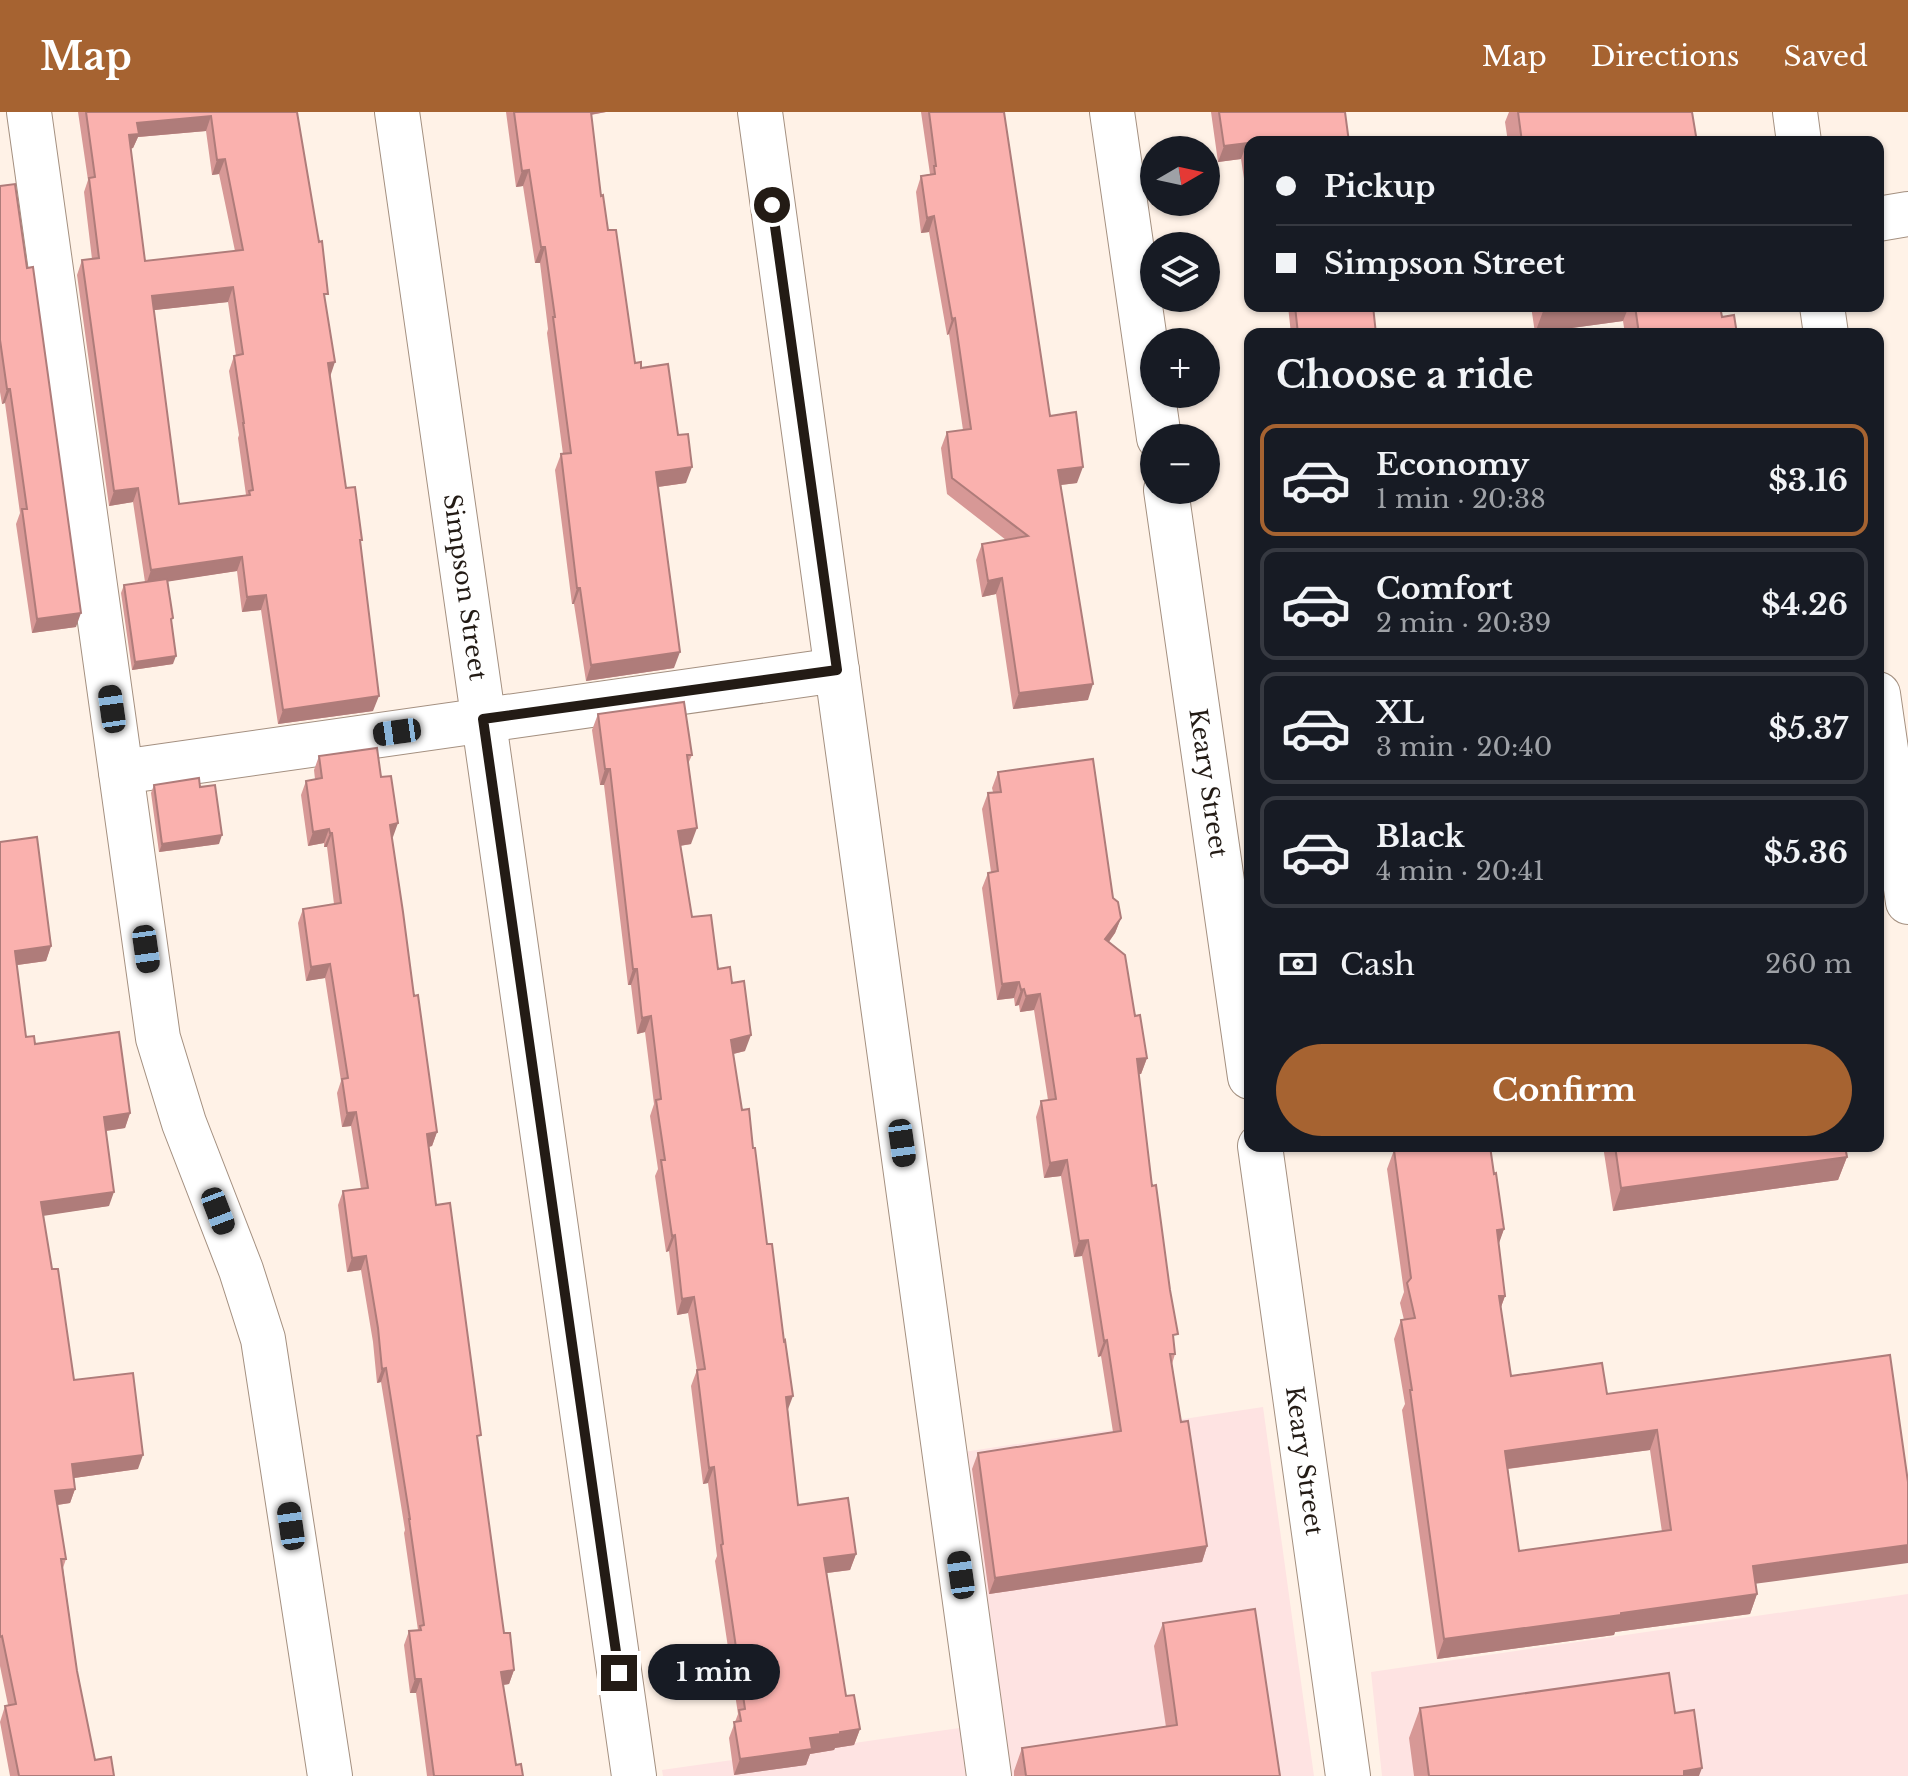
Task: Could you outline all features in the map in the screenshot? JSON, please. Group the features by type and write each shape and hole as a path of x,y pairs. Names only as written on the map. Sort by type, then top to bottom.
{"street":[{"path":"29,112 158,1038 184,1123 241,1270 263,1339 330,1776"},
{"name":"Simpson Street","path":"397,112 634,1776"},
{"path":"760,112 989,1776"},
{"path":"1112,112 1157,424"},
{"path":"1795,112 1798,136"},
{"path":"1884,218 1908,214"},
{"name":"Keary Street","path":"1168,504 1244,1035"},
{"path":"121,772 837,670"},
{"path":"1884,736 1908,902"},
{"name":"Keary Street","path":"1261,1152 1348,1776"}],"shaded area":[{"path":"1263,1407 1314,1776 663,1776 662,1770 981,1725 944,1455"},
{"path":"1908,1594 1908,1776 1382,1776 1371,1672"}],"building":[{"path":"86,112 297,112 319,242 322,241 328,294 324,294 335,362 328,363 346,488 355,487 379,696 283,710 266,595 247,597 242,557 151,570 138,488 114,491 82,260 99,258 89,178 95,177","holes":["211,116 217,160 225,159 243,250 145,261 129,135 139,134 137,123","233,287 243,354 234,356 253,490 249,491 250,495 179,504 152,296"]},
{"path":"514,112 591,112 601,196 608,230 616,230 635,363 641,362 641,368 668,364 678,435 688,434 692,467 656,472 680,652 591,665 580,588 577,588 561,454 571,453 555,317 545,247 541,247 529,170 522,171"},
{"path":"929,112 1004,112 1050,416 1076,412 1083,467 1058,470 1093,684 1019,693 1002,578 988,581 982,544 1028,536 952,478 947,432 971,429 955,318 952,319 934,216 927,218 921,176 935,174 936,166"},
{"path":"1219,112 1345,112 1348,136 1244,136 1244,143 1224,146"},
{"path":"1518,112 1692,112 1696,136 1521,136"},
{"path":"15,184 27,268 33,267 81,613 37,619 22,509 27,509 0,340 0,186"},
{"path":"1296,312 1374,312 1375,328 1297,328"},
{"path":"1636,312 1721,312 1722,317 1734,315 1736,328 1638,328"},
{"path":"167,579 176,656 135,662 124,585"},
{"path":"684,702 692,755 687,755 697,828 678,831 692,917 711,915 718,969 730,967 732,983 744,981 751,1035 731,1040 742,1110 749,1109 767,1244 772,1244 793,1396 786,1397 798,1505 848,1498 856,1554 824,1558 846,1696 854,1695 860,1729 810,1738 812,1749 740,1759 734,1722 741,1721 739,1710 745,1709 721,1545 714,1467 709,1468 697,1370 705,1369 694,1297 682,1299 675,1235 672,1236 661,1160 665,1160 656,1100 661,1099 651,1016 642,1018 637,969 633,969 610,769 605,769 598,714"},
{"path":"377,748 381,777 391,776 398,823 390,825 437,1132 427,1134 436,1205 450,1203 504,1633 510,1633 514,1670 501,1672 516,1765 521,1764 523,1776 434,1776 421,1679 415,1679 409,1631 421,1630 420,1626 424,1625 410,1519 386,1368 382,1369 366,1256 352,1258 343,1191 368,1188 356,1112 347,1113 342,1079 348,1078 330,964 311,967 303,909 341,903 332,833 329,829 313,832 306,781 322,778 319,756"},
{"path":"1093,759 1113,898 1118,902 1121,918 1105,939 1125,955 1135,1016 1140,1015 1147,1058 1137,1059 1152,1186 1156,1185 1178,1334 1173,1335 1175,1354 1170,1354 1181,1422 1188,1421 1207,1546 995,1578 978,1453 1121,1431 1088,1240 1079,1241 1067,1160 1050,1163 1041,1101 1056,1099 1040,994 1026,996 1019,982 1002,984 988,873 998,871 988,793 1001,792 998,772"},
{"path":"199,778 200,787 215,785 222,835 162,844 154,785"},
{"path":"37,837 51,946 15,951 26,1037 34,1036 35,1044 119,1032 130,1113 104,1117 114,1192 41,1202 52,1269 58,1269 74,1380 133,1373 143,1455 72,1464 75,1489 55,1491 66,1559 61,1559 77,1671 95,1760 111,1757 114,1776 19,1776 5,1706 16,1704 0,1637 0,842"},
{"path":"1394,1152 1491,1152 1504,1229 1497,1230 1505,1296 1499,1296 1511,1376 1602,1363 1607,1394 1890,1355 1908,1482 1908,1545 1753,1566 1757,1594 1444,1639 1401,1320 1415,1318 1407,1283 1411,1278","holes":["1657,1430 1671,1530 1519,1551 1505,1451"]},
{"path":"1616,1152 1846,1152 1847,1157 1621,1188"},
{"path":"1255,1609 1280,1776 1026,1776 1022,1748 1177,1725 1163,1623"},
{"path":"1669,1673 1675,1713 1694,1710 1702,1768 1684,1771 1684,1776 1429,1776 1420,1708"}],"route":[{"path":"619,1673 483,719 837,670 772,205"}]}
